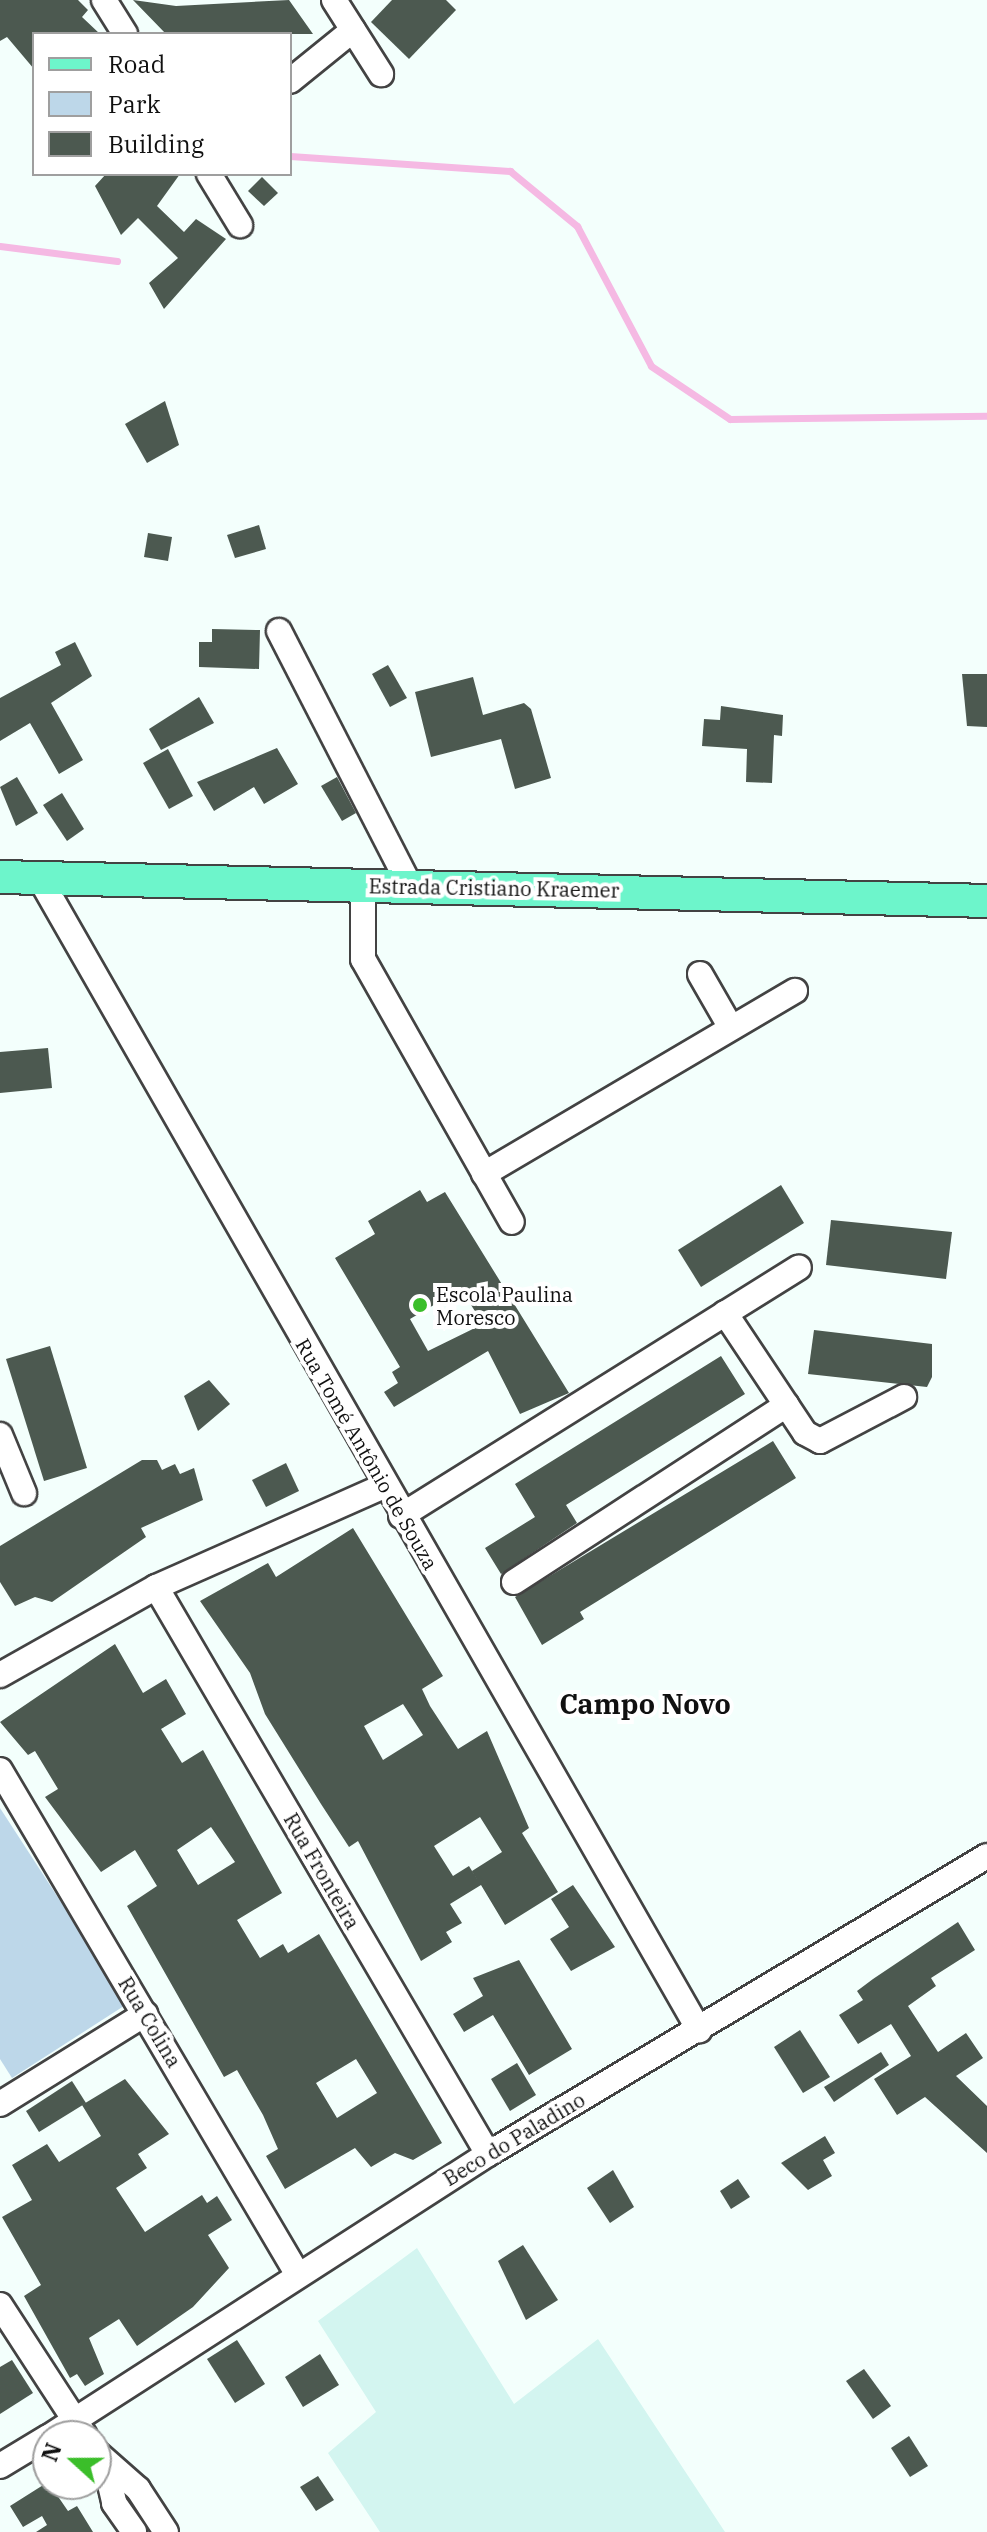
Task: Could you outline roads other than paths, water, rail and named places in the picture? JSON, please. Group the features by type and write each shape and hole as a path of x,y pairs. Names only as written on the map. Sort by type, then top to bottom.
{"main road":[{"name":"Estrada Cristiano Kraemer","path":"0,877 987,901"}],"street":[{"path":"104,0 124,32"},
{"path":"334,0 381,74"},
{"path":"292,79 353,30"},
{"path":"210,176 240,225"},
{"path":"279,631 410,886"},
{"name":"Rua Tomé Antônio de Souza","path":"39,877 401,1516 699,2030"},
{"path":"363,885 363,959 512,1222"},
{"path":"700,974 731,1028"},
{"path":"484,1174 795,991"},
{"path":"401,1516 799,1267"},
{"path":"725,1313 805,1433 820,1441 904,1397"},
{"path":"514,1582 787,1405"},
{"path":"0,1435 24,1493"},
{"path":"0,1675 156,1587 384,1486"},
{"name":"Rua Fronteira","path":"156,1587 488,2154"},
{"name":"Rua Colina","path":"0,1770 298,2275"},
{"name":"Beco do Paladino","path":"91,2420 298,2275 488,2154 987,1856"},
{"path":"0,2104 145,2014"},
{"path":"0,2305 75,2420"},
{"name":"Beco do Paladino","path":"0,2466 32,2447"},
{"path":"112,2469 138,2489 166,2532"},
{"path":"112,2496 134,2532"}],"waterway":[{"path":"292,156 510,171 577,226 651,366 730,419 987,416"},
{"path":"0,246 117,261"}],"place":[{"name":"Escola Paulina Moresco","path":"420,1305"}],"district":[{"name":"Campo Novo","path":"645,1704"}]}
